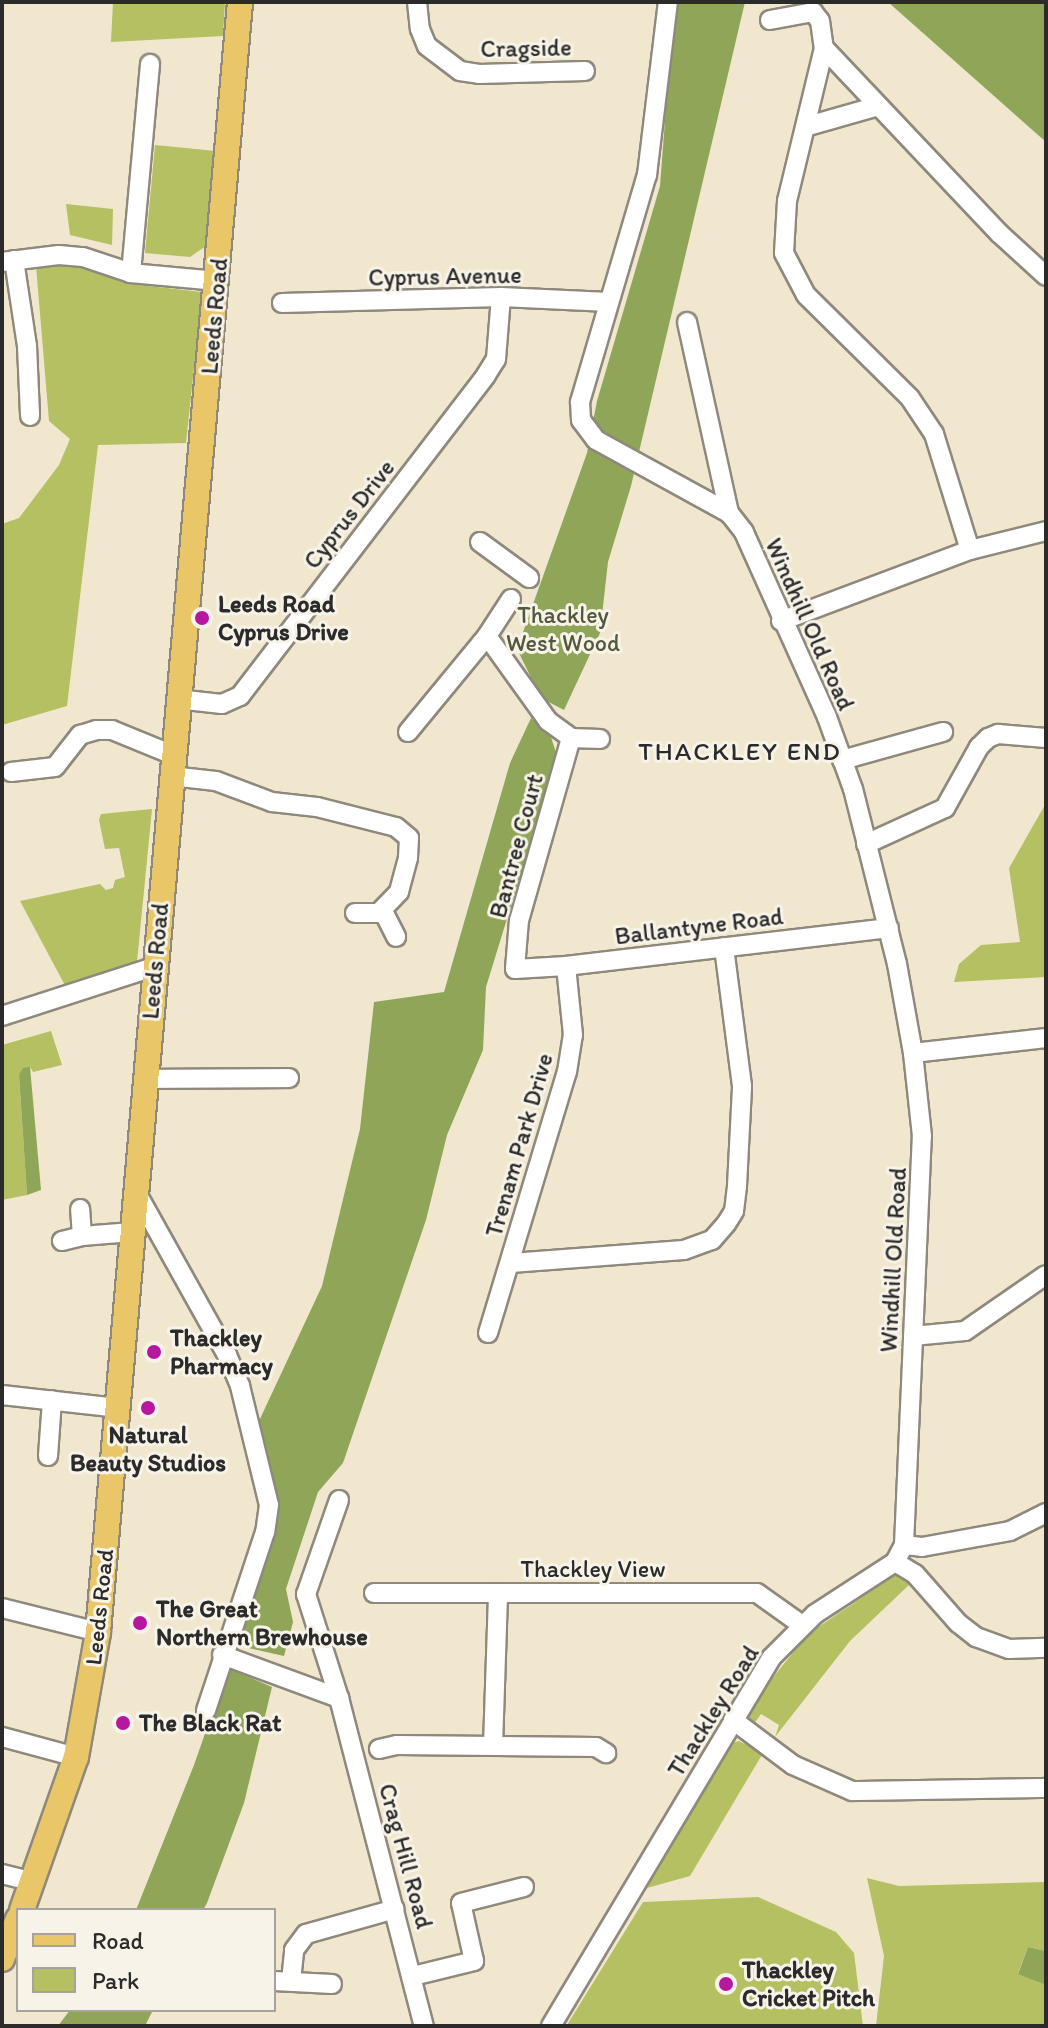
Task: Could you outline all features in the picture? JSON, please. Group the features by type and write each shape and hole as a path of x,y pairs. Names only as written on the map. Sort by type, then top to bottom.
{"main road":[{"name":"Leeds Road","path":"23,1908 76,1757 98,1632 134,1190 240,2"},
{"path":"2,1959 16,1924"}],"street":[{"name":"Cragside","path":"417,2 420,29 427,46 460,71 479,74 585,71"},
{"name":"Windhill Old Road","path":"668,2 647,175 580,402 581,420 596,440 729,513 744,532 781,621 827,717 866,844 889,928 913,1053 922,1136 900,1553"},
{"path":"770,20 813,12 820,21 824,48 808,126 787,201 784,253 806,295 910,398 934,434 970,550"},
{"path":"824,48 1000,234 1046,276"},
{"path":"131,273 150,64"},
{"path":"808,126 878,106"},
{"path":"30,416 27,346 8,261 59,255 83,257 131,273 217,281"},
{"name":"Cyprus Avenue","path":"282,303 501,297 609,302"},
{"name":"Cyprus Drive","path":"177,699 222,704 240,696 486,375 496,359 501,297"},
{"path":"687,322 729,513"},
{"path":"781,621 970,550 1046,531"},
{"path":"480,542 529,578"},
{"path":"408,732 487,636 511,599"},
{"path":"487,636 548,721 571,738 600,739"},
{"path":"11,772 55,767 80,735 96,730 112,730 172,766 272,802 317,807 396,827 409,838 408,858 399,892 383,911 355,913"},
{"path":"842,760 943,732"},
{"path":"866,844 945,808 979,747 988,738 998,734 1046,738"},
{"name":"Bantree Court","path":"515,969 519,920 571,738"},
{"path":"383,911 396,937"},
{"name":"Ballantyne Road","path":"515,969 566,966 889,928"},
{"path":"511,1263 684,1250 712,1240 726,1224 734,1211 737,1186 742,1086 724,947"},
{"name":"Trenam Park Drive","path":"488,1333 567,1072 573,1035 566,966"},
{"path":"2,1016 154,967"},
{"path":"913,1053 1046,1038"},
{"path":"144,1079 289,1078"},
{"path":"134,1190 227,1355 240,1386 269,1505 265,1532 228,1658 206,1710"},
{"path":"80,1209 82,1236"},
{"path":"62,1241 82,1236 132,1232"},
{"path":"913,1336 965,1331 1046,1275"},
{"path":"2,1395 117,1408"},
{"path":"48,1456 52,1400"},
{"name":"Crag Hill Road","path":"339,1500 306,1594 339,1698 424,2026"},
{"path":"1046,1513 1010,1531 900,1553 958,1623 976,1637 1009,1649 1046,1648"},
{"name":"Thackley Road","path":"551,2026 771,1658 802,1625 900,1553"},
{"name":"Thackley View","path":"374,1593 757,1593 802,1625"},
{"path":"493,1746 498,1593"},
{"path":"2,1608 98,1632"},
{"path":"228,1658 339,1698"},
{"path":"733,1720 793,1765 852,1791 1046,1788"},
{"path":"2,1737 76,1757"},
{"path":"379,1749 397,1745 596,1747 606,1753"},
{"path":"2,1874 33,1882"},
{"path":"413,1976 474,1961 461,1903 524,1887"},
{"path":"332,1984 283,1981 294,1950 306,1934 395,1909"}],"green space":[{"path":"113,2 225,2 223,36 111,42"},
{"name":"Thackley West Wood","path":"674,2 745,2 631,486 608,562 600,633 564,710 541,698 517,649 587,453 597,401 660,186"},
{"path":"888,2 1046,2 1046,142"},
{"path":"155,145 216,151 206,246 190,257 145,253"},
{"path":"66,204 113,209 112,245 70,235"},
{"path":"72,260 131,284 202,292 186,443 98,445 67,706 2,725 2,524 19,518 59,465 70,439 49,421 36,266"},
{"path":"531,718 551,737 557,756 486,987 483,1050 447,1135 426,1220 343,1463 318,1492 286,1589 293,1622 284,1656 240,1646 277,1508 259,1421 322,1286 360,1129 374,1002 444,992 510,763"},
{"path":"1046,803 1046,977 954,982 959,964 981,945 1020,942 1009,868"},
{"path":"152,809 137,962 130,971 68,991 20,901 100,884 106,890 113,888 115,880 125,877 119,848 105,849 99,820 101,814"},
{"path":"51,1031 62,1065 33,1072 30,1067 19,1075 27,1195 2,1200 2,1045"},
{"path":"30,1067 41,1190 27,1195 19,1075 23,1068"},
{"path":"894,1576 902,1576 910,1584 850,1641 775,1737 779,1725 761,1714 754,1724 747,1717 766,1686 808,1634"},
{"path":"228,1668 272,1687 244,1803 204,1908 137,1908 194,1765"},
{"path":"739,1741 763,1753 690,1876 647,1888 733,1743"},
{"path":"867,1878 899,1886 1046,1882 1046,1951 1028,1947 1018,1973 1046,1985 1046,2026 876,2026 884,1956"},
{"name":"Thackley Cricket Pitch","path":"758,1897 836,1932 854,1953 863,2026 567,2025 643,1902"},
{"path":"1028,1947 1046,1951 1046,1985 1018,1974"},
{"path":"68,2012 152,2012 145,2026 58,2026"}],"place":[{"name":"Leeds Road Cyprus Drive","path":"202,618"},
{"name":"Thackley Pharmacy","path":"154,1352"},
{"name":"Natural Beauty Studios","path":"148,1408"},
{"name":"The Great Northern Brewhouse","path":"140,1623"},
{"name":"The Black Rat","path":"123,1723"},
{"name":"Thackley Cricket Pitch","path":"726,1984"}],"district":[{"name":"THACKLEY END","path":"740,752"}]}
